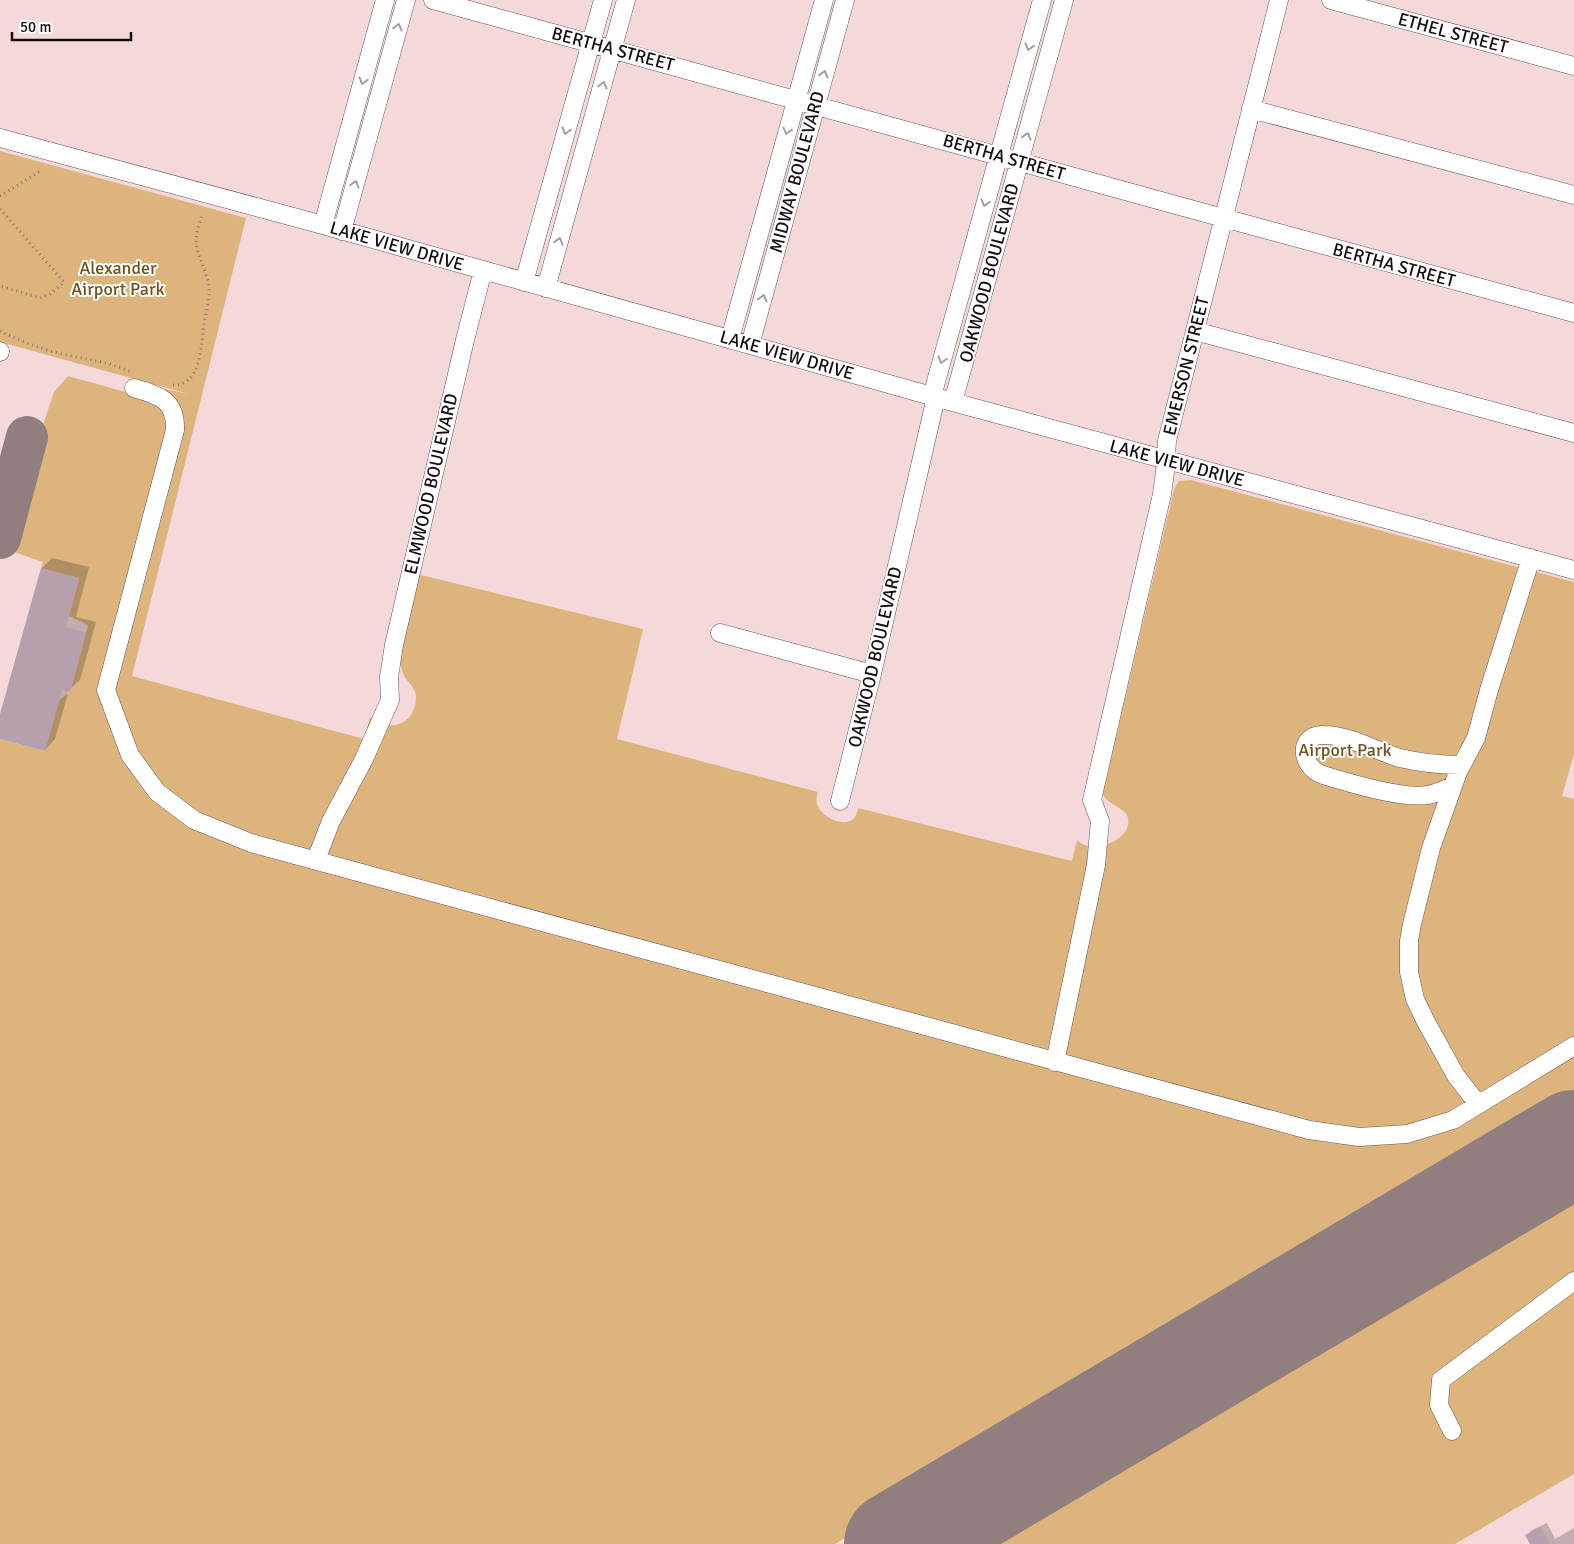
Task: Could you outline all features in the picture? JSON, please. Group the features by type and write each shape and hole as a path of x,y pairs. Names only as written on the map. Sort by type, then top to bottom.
{"street":[{"path":"323,225 385,0"},
{"path":"342,231 406,0"},
{"name":"BERTHA STREET","path":"433,0 1574,313"},
{"path":"524,282 603,0"},
{"path":"546,288 626,0"},
{"name":"MIDWAY BOULEVARD","path":"730,339 824,0"},
{"name":"MIDWAY BOULEVARD","path":"750,345 845,0"},
{"name":"OAKWOOD BOULEVARD","path":"840,801 872,674 934,396 1042,0"},
{"name":"OAKWOOD BOULEVARD","path":"953,402 1064,0"},
{"name":"EMERSON STREET","path":"1055,1062 1096,865 1100,822 1092,800 1162,494 1167,441 1279,0"},
{"name":"ETHEL STREET","path":"1331,0 1574,66"},
{"path":"1252,109 1574,195"},
{"name":"LAKE VIEW DRIVE","path":"0,138 323,225 953,402 1574,570"},
{"name":"ELMWOOD BOULEVARD","path":"316,860 331,821 367,753 390,700 389,677 394,645 483,270"},
{"path":"1195,331 1574,433"},
{"path":"134,381 163,398 173,412 175,425 172,444 106,690 130,755 157,792 194,820 251,843 1309,1130 1359,1137 1407,1134 1453,1120 1574,1046"},
{"path":"1478,1104 1456,1076 1415,998 1409,972 1409,941 1431,848 1461,765 1476,738 1488,690 1531,558"},
{"path":"720,633 872,674"},
{"path":"1453,786 1429,795 1415,796 1393,793 1334,778 1319,773 1308,764 1304,756 1305,746 1316,735 1324,735 1338,737 1400,758 1428,764 1461,765"},
{"path":"1452,1431 1439,1405 1441,1380 1574,1281"}],"path":[{"path":"0,196 42,170"},
{"path":"0,209 64,282 50,294 40,298 0,286"},
{"path":"166,384 178,385 186,382 194,374 199,361 210,292 196,242 202,214"},
{"path":"0,331 22,342 66,355 111,364 134,381"}],"green space":[{"path":"0,151 246,218 132,676 364,739 370,717 386,725 401,724 412,714 415,706 416,693 403,673 400,654 417,574 643,629 617,739 818,792 817,804 819,808 826,816 836,821 846,822 854,819 858,808 1072,861 1077,840 1082,844 1093,847 1108,844 1121,837 1128,825 1127,815 1108,801 1103,794 1174,489 1179,481 1191,480 1574,582 1574,754 1562,796 1574,799 1574,1110 835,1544 0,1544 0,739 45,751 59,700 70,692 88,625 69,616 79,578 41,568 43,562 11,551 38,440 54,392 68,376 133,394 136,383 189,394 0,342"},
{"path":"1574,1187 1574,1474 1455,1544 972,1544"}],"building":[{"path":"41,568 79,578 66,627 86,633 70,692 62,690 45,751 0,739 0,714"},
{"path":"1541,1527 1550,1544 1530,1544 1525,1535"}],"taxiway":[{"path":"0,538 27,437"}],"runway":[{"path":"897,1544 1574,1143"}],"park label":[{"name":"Alexander Airport Park","path":"118,278"},
{"name":"Airport Park","path":"1345,750"}]}
